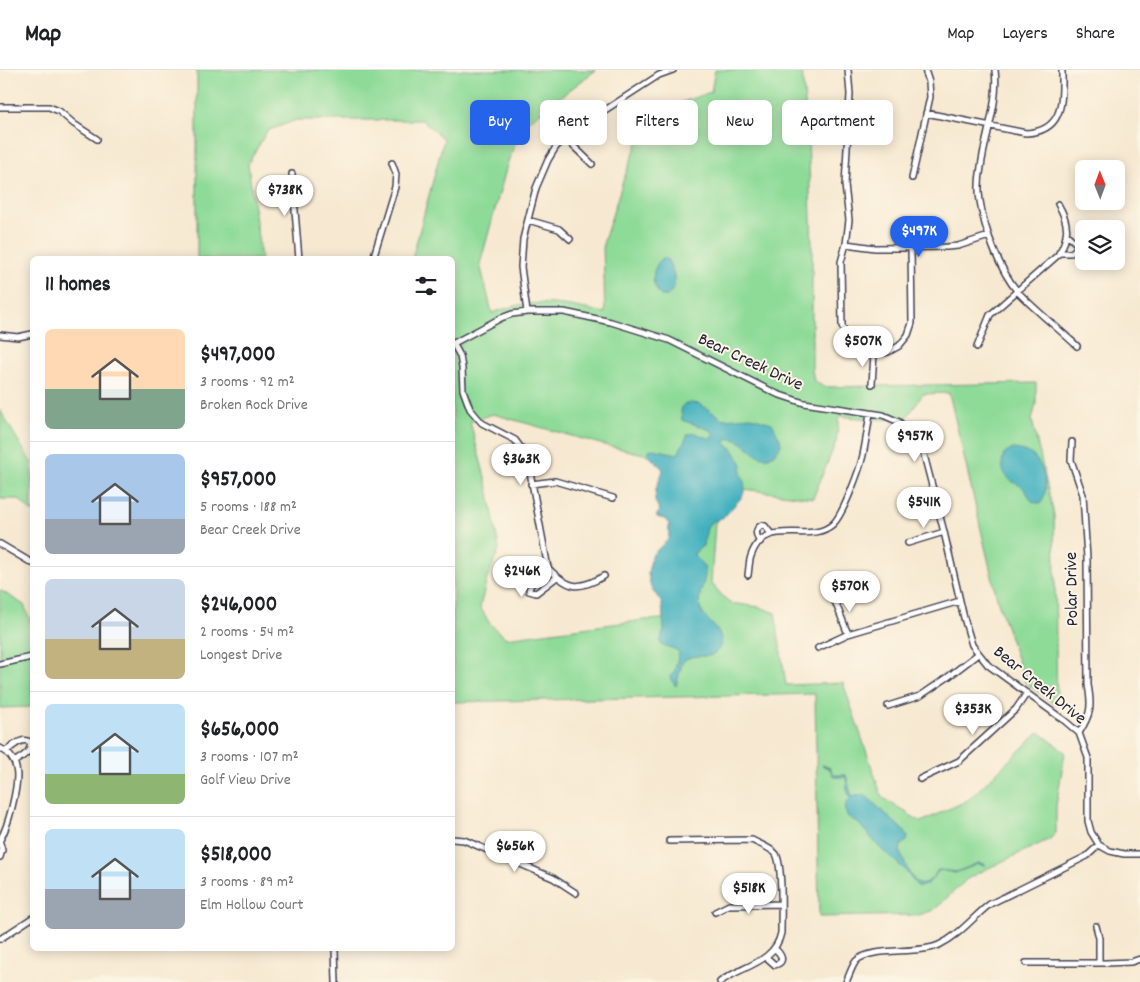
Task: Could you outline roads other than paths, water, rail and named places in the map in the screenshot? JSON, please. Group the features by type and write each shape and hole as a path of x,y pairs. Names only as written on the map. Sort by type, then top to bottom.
{"street":[{"path":"607,109 659,75 673,70"},
{"path":"848,70 850,94 845,185 849,220 846,244 841,262 842,326 848,338 859,348 874,354 888,352 899,346 908,335 912,323 911,248"},
{"path":"912,178 930,96 926,70"},
{"path":"995,70 996,96 981,167 979,188 980,201 990,236 1003,268 1017,291 1077,346"},
{"path":"926,113 1026,133 1039,131 1052,124 1060,112 1062,70"},
{"path":"0,107 49,107 59,111 74,124 97,139"},
{"path":"527,312 521,253 541,174 558,145"},
{"path":"572,145 592,164"},
{"path":"375,256 395,187 396,174 392,162"},
{"path":"292,174 299,256"},
{"path":"977,346 990,315 1059,254 1064,245 1066,234 1064,216 1058,204"},
{"path":"528,220 559,229 570,239"},
{"path":"1059,254 1071,253 1076,249 1076,244 1066,234"},
{"path":"846,244 875,248 958,246 990,236"},
{"name":"Bear Creek Drive","path":"455,342 501,318 527,312 564,312 642,330 669,340 777,394 804,403 883,415 899,422 913,435 923,451 972,645 988,665 1079,733 1088,758 1088,821 1091,832 1099,846"},
{"path":"0,335 30,334"},
{"path":"455,347 460,356 462,368 462,390 470,410 482,423 515,440 527,456 548,568 560,581 574,586 589,585 604,576"},
{"path":"872,384 874,354"},
{"path":"748,575 750,556 760,542 771,534 779,532 816,532 833,525 840,516 863,456 870,413"},
{"name":"Polar Drive","path":"1072,442 1071,460 1082,495 1084,513 1087,558 1088,685 1091,702 1089,717 1079,733"},
{"path":"531,484 555,481 613,498"},
{"path":"760,542 756,530 758,527 766,526 771,534"},
{"path":"908,543 944,532"},
{"path":"0,544 30,562"},
{"path":"548,568 532,582 529,590 536,592 557,577"},
{"path":"834,598 848,634"},
{"path":"818,648 848,634 960,601"},
{"path":"888,706 920,696 948,678 978,654"},
{"path":"0,664 30,657"},
{"path":"920,779 959,761 1016,709 1027,694"},
{"path":"6,751 21,740 30,742"},
{"path":"0,748 6,751 14,762 18,775 17,787 5,832 0,842 2,850 0,857"},
{"path":"14,762 30,750"},
{"path":"455,839 464,840 552,878 576,893"},
{"path":"669,841 752,840 776,854 780,866 780,942 766,957 727,976 720,982"},
{"path":"846,982 857,961 874,953 912,951 938,946 961,932 990,904 1087,856 1099,846 1124,854 1140,854"},
{"path":"715,912 730,905 780,904"},
{"path":"0,940 30,919"},
{"path":"1096,926 1099,938 1099,962"},
{"path":"766,957 775,965 782,961 782,957 775,948"},
{"path":"335,951 336,982"},
{"path":"1026,963 1131,962 1140,959"}],"water":[{"path":"662,258 667,259 672,269 675,283 667,296 661,296 657,291 653,277 656,267"},
{"path":"684,404 700,404 723,419 751,417 772,423 781,445 773,454 766,457 760,456 733,439 725,440 726,445 732,448 742,464 741,474 744,480 745,491 724,517 711,522 707,528 703,546 694,555 703,565 705,571 699,603 700,608 702,613 716,628 721,639 721,645 713,654 686,659 682,663 676,686 670,676 674,673 679,653 674,649 661,645 660,642 664,630 662,603 651,588 648,573 652,555 669,538 669,524 665,519 657,517 660,511 655,501 656,489 663,471 648,455 649,450 653,449 678,454 688,434 695,433 711,439 714,433 710,430 682,420 681,410"},
{"path":"1013,449 1032,455 1040,465 1045,485 1044,498 1041,503 1032,501 1022,487 1009,479 1004,472 1002,463 1004,454"},
{"path":"822,765 830,768 834,775 846,775 852,797 864,794 905,832 908,837 907,841 901,845 900,853 908,871 913,879 921,885 932,879 928,883 918,887 903,868 880,848 858,823 848,817 845,811 846,804 850,798 846,777 834,777 830,769"},
{"path":"978,863 985,864 985,866 978,864 955,873 942,870 957,872"}]}
